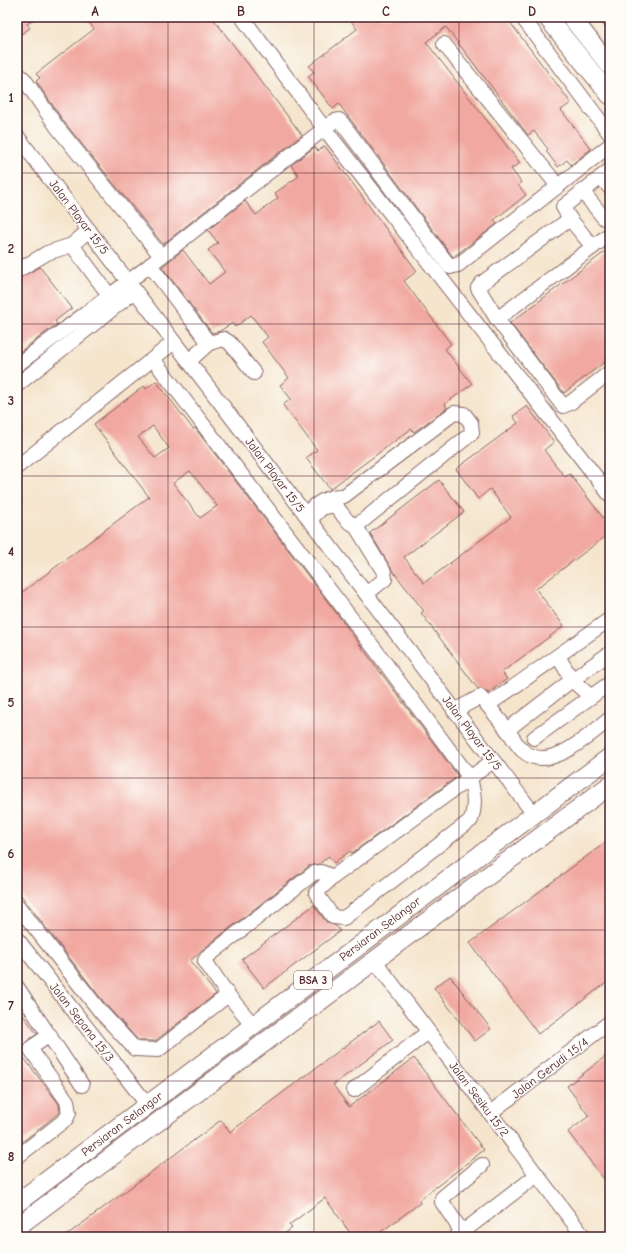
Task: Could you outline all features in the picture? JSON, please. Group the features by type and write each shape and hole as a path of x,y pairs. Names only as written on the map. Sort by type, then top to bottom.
{"main road":[{"path":"547,17 610,95"},
{"path":"571,17 610,66"},
{"name":"Persiaran Selangor","path":"17,1203 610,757"},
{"name":"Persiaran Selangor","path":"17,1227 610,785"}],"street":[{"path":"242,17 324,128 610,495"},
{"path":"522,17 605,116 610,134"},
{"path":"607,17 610,21"},
{"path":"444,44 558,186"},
{"path":"17,73 24,79 57,127 155,261 209,343"},
{"path":"17,385 131,286 155,261 334,121 339,120 342,123 450,266 458,265 610,145"},
{"name":"Jalan Playar 15/5","path":"17,136 534,814"},
{"path":"593,248 570,219 563,207 606,173 610,188"},
{"path":"582,191 604,218"},
{"path":"570,219 482,283 478,288 497,319 563,406 570,403 610,372"},
{"path":"17,270 47,253 72,245 89,230"},
{"path":"497,319 610,234"},
{"path":"72,245 109,295"},
{"path":"17,365 109,295 131,286"},
{"path":"188,361 209,343 224,339 230,343 254,373"},
{"path":"17,468 174,342"},
{"path":"152,359 377,652 470,778 474,794 475,808 471,820 344,918 333,916 316,893 333,877 470,778 493,761"},
{"path":"307,517 318,502 333,497 344,496 454,413 464,414 471,423 472,433 411,483 360,523 355,525"},
{"path":"307,517 322,508 334,505 349,523 355,525 384,572 385,579 366,594"},
{"path":"488,706 610,619"},
{"path":"507,730 610,653"},
{"path":"558,656 572,680 591,697"},
{"path":"534,738 610,683"},
{"path":"454,711 480,697 522,750 534,757 548,758 564,753 610,719"},
{"path":"253,1025 228,995 205,961 207,957 314,873 321,872 333,877"},
{"path":"17,905 100,1011 135,1049 158,1050 228,995"},
{"name":"Jalan Sepana 15/3","path":"17,939 147,1104"},
{"name":"Jalan Sesiku 15/2","path":"375,961 584,1237"},
{"path":"17,987 82,1085"},
{"name":"Jalan Gerudi 15/4","path":"490,1113 610,1022"},
{"path":"354,1090 428,1032"},
{"path":"17,1157 61,1123 69,1113 67,1101 31,1050 32,1047 50,1035"},
{"path":"482,1165 442,1198 442,1202 459,1235 537,1175"}],"building":[{"path":"17,17 37,17 27,24 30,28 17,37"},
{"path":"85,17 212,17 302,135 163,244 64,122 36,81 40,78 36,74 94,29"},
{"path":"348,17 506,17 571,103 561,110 591,149 571,165 567,160 558,167 546,151 548,149 534,131 528,135 446,27 426,42 520,163 511,169 521,182 518,185 526,195 494,220 497,224 453,257 339,104 333,109 308,76 314,72 309,66 357,29"},
{"path":"325,146 417,271 404,281 451,344 445,349 472,384 445,404 447,408 414,432 411,429 330,489 306,458 317,450 283,405 291,399 280,385 289,378 262,342 268,337 251,315 235,327 232,323 220,331 212,333 162,267 183,250 209,284 225,272 208,250 218,243 208,230 245,201 256,215 278,198 275,193 299,176 291,165 315,147 318,151"},
{"path":"610,248 610,358 564,393 510,323"},
{"path":"40,267 72,308 55,321 57,324 17,354 17,279"},
{"path":"156,381 193,429 195,428 458,776 352,853 350,851 334,863 329,856 319,864 309,866 202,950 190,961 216,994 155,1041 139,1041 106,1005 17,890 17,596 149,497 94,424 144,386 146,389","holes":["153,426 169,448 155,458 138,437","190,471 217,506 200,518 173,483"]},
{"path":"527,406 554,442 544,450 565,477 570,474 610,527 610,533 536,589 564,626 502,672 507,679 488,693 482,689 478,689 421,613 424,611 392,570 370,533 439,480 464,512 404,557 424,583 511,517 490,489 478,499 456,469 518,423 513,416"},
{"path":"610,839 610,980 538,1034 470,943"},
{"path":"314,905 326,922 336,926 340,931 264,988 242,959"},
{"path":"450,976 491,1029 475,1041 434,988"},
{"path":"17,1007 37,1034 17,1049"},
{"path":"379,1021 393,1040 333,1085 349,1107 414,1058 484,1150 419,1200 420,1203 374,1237 353,1237 325,1198 289,1225 292,1228 280,1237 64,1237 221,1120 230,1132"},
{"path":"17,1049 59,1104 60,1112 17,1146"},
{"path":"610,1053 610,1187 568,1132 589,1116 567,1086"}]}
